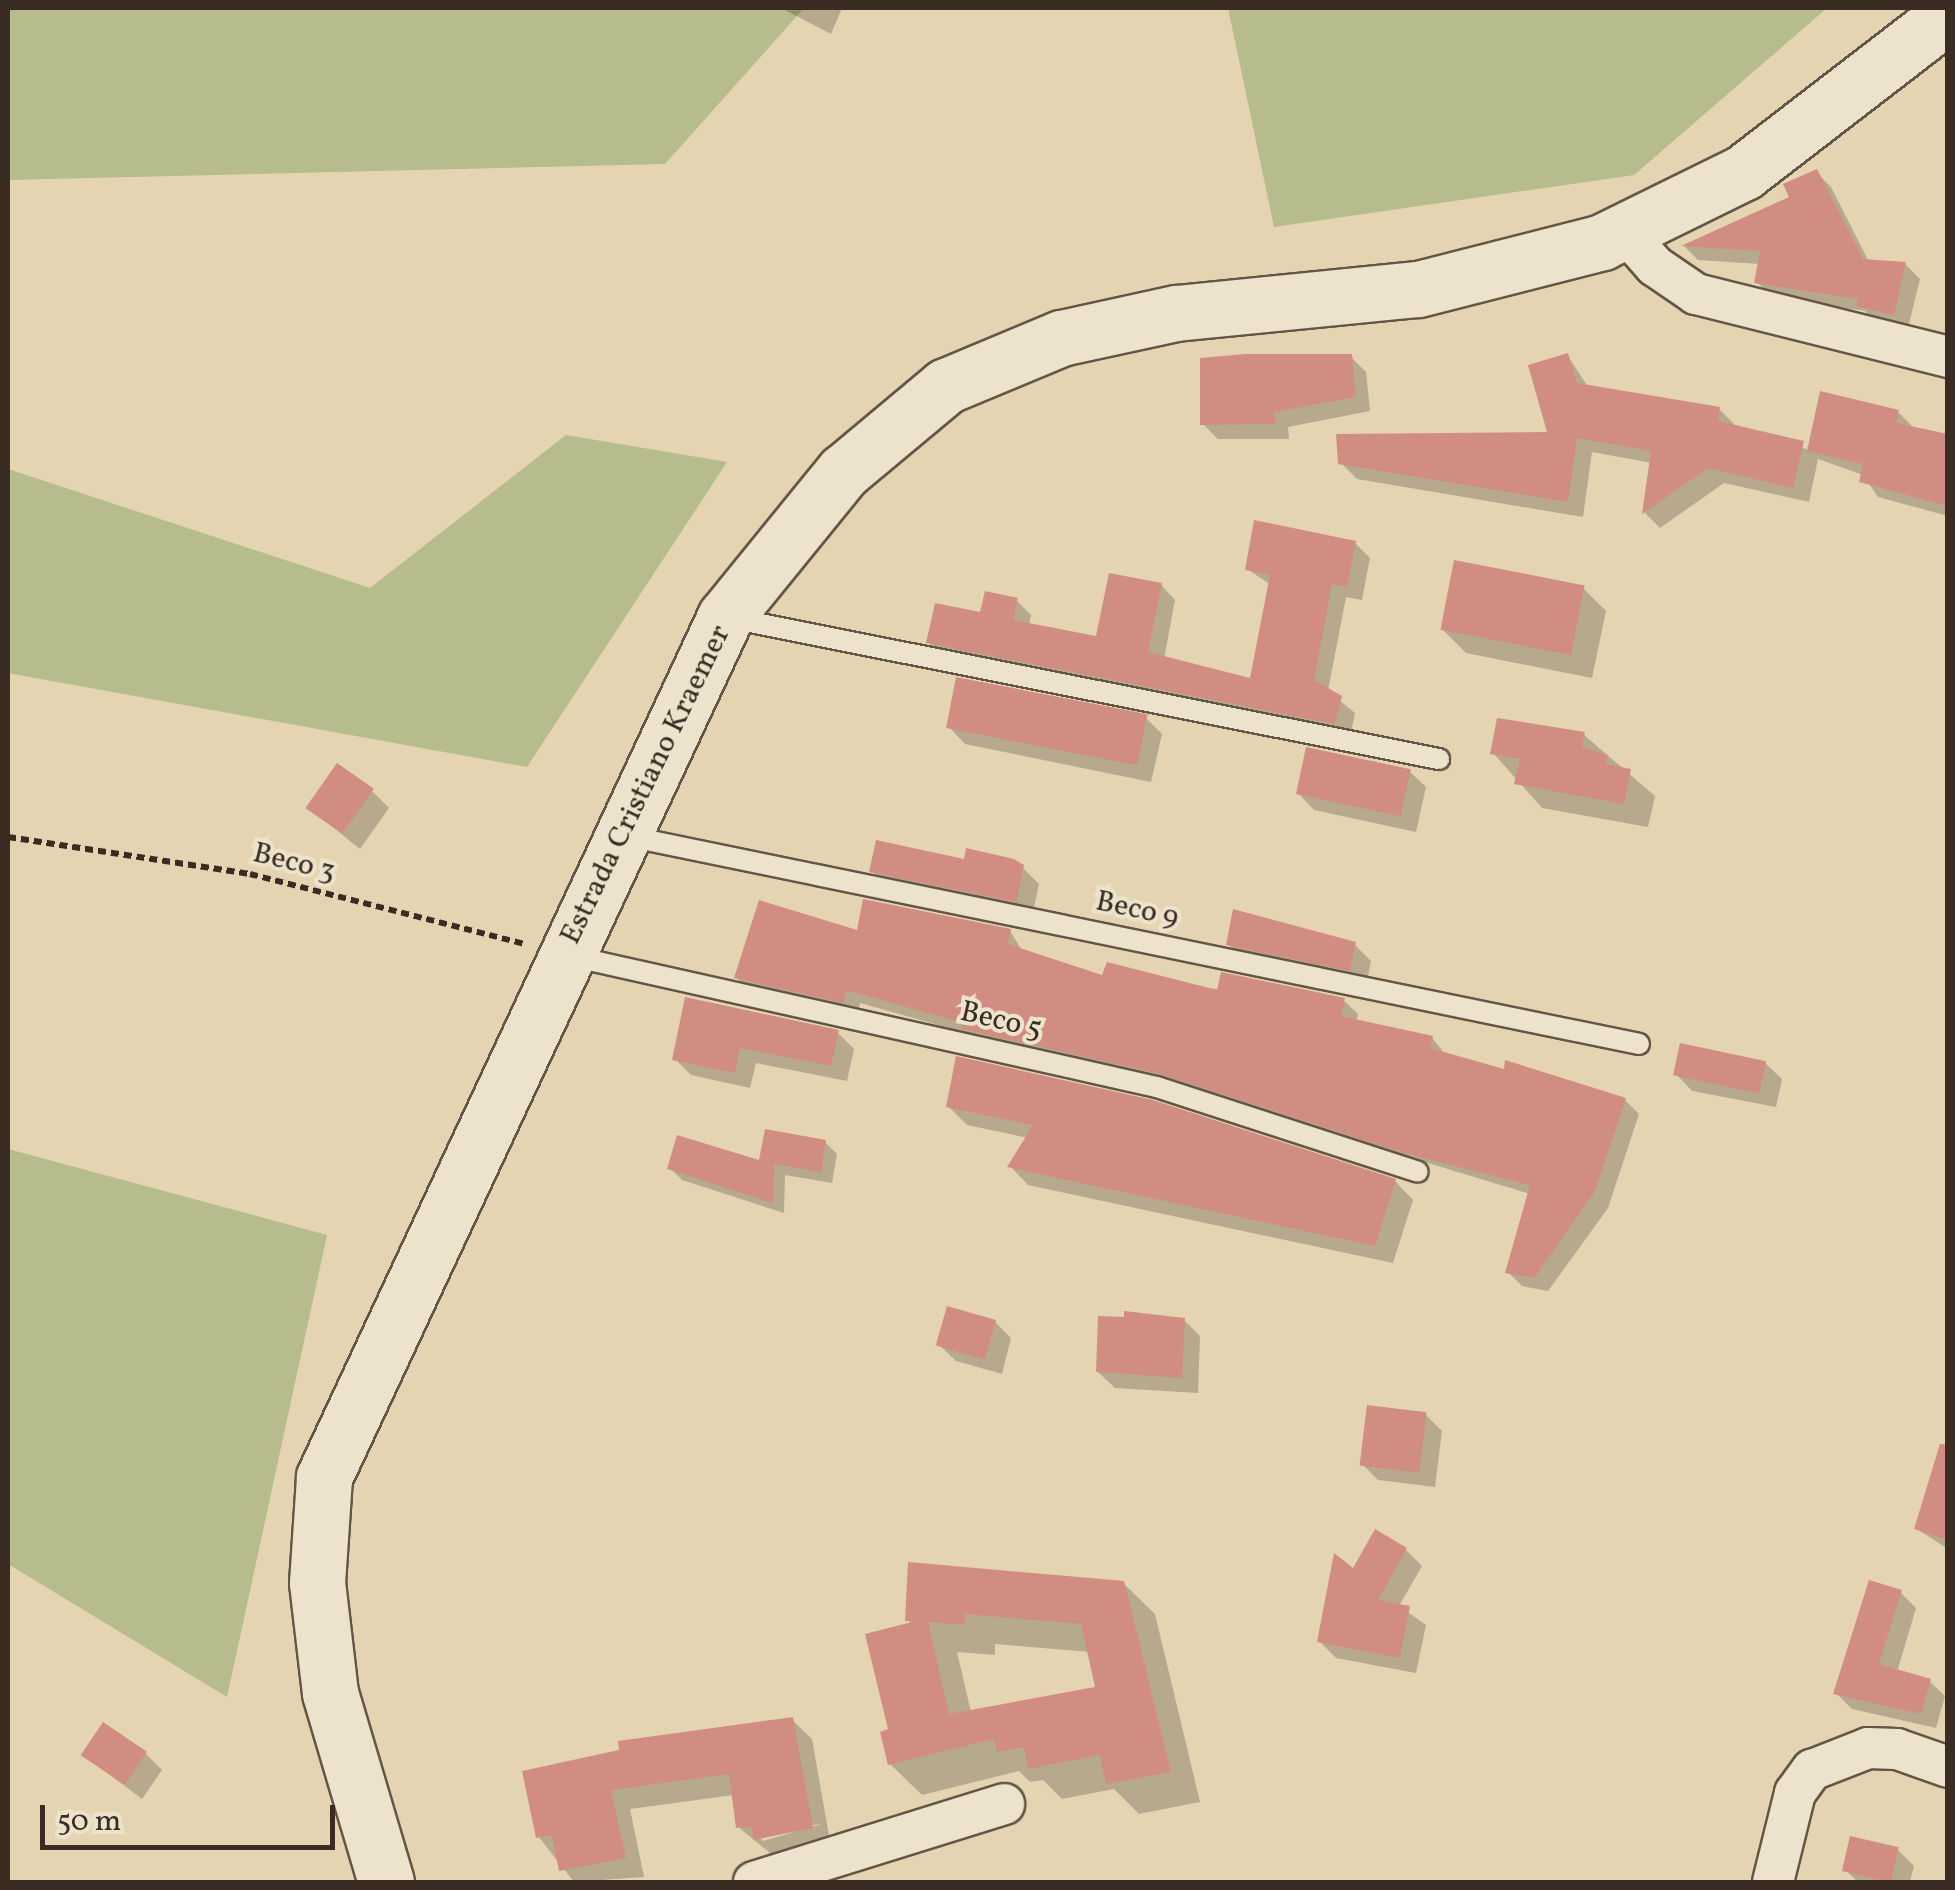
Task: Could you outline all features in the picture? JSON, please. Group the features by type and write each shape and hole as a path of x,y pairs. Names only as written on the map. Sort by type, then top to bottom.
{"main road":[{"name":"Estrada Cristiano Kraemer","path":"386,1882 330,1693 317,1583 324,1477 564,955 725,617 843,472 962,379 1061,338 1176,313 1418,289 1624,231 1744,172 1948,15"}],"street":[{"path":"1624,231 1655,266 1696,294 1948,358"},
{"path":"1773,1882 1795,1793 1812,1770 1868,1748 1897,1749 1947,1765"},
{"path":"754,1882 1004,1804"}],"lane":[{"path":"725,617 1440,758"},
{"name":"Beco 9","path":"624,836 1638,1044"},
{"name":"Beco 5","path":"564,955 1158,1087 1418,1172"}],"path":[{"name":"Beco 3","path":"8,837 250,874 564,955"}],"green space":[{"path":"8,8 804,8 665,164 8,180"},
{"path":"1228,8 1827,8 1634,175 1274,227"},
{"path":"566,435 727,462 527,767 8,673 8,469 370,588"},
{"path":"8,1149 327,1235 227,1697 8,1564"}],"building":[{"path":"1817,169 1863,259 1906,262 1894,315 1856,306 1858,299 1754,283 1760,251 1681,246 1789,197 1783,184"},
{"path":"1568,353 1577,383 1720,407 1718,421 1804,441 1793,488 1708,468 1642,514 1651,451 1577,438 1568,502 1338,464 1336,434 1547,432 1528,365"},
{"path":"1352,354 1356,397 1274,412 1276,424 1200,425 1200,358"},
{"path":"1820,391 1899,410 1896,423 1948,434 1948,506 1859,482 1863,464 1807,451"},
{"path":"1254,520 1356,541 1347,587 1332,584 1314,680 1342,696 1335,724 926,643 935,603 980,612 985,591 1018,598 1013,620 1096,636 1109,573 1162,583 1148,652 1250,678 1270,575 1245,570"},
{"path":"1454,560 1585,585 1571,655 1440,630"},
{"path":"956,677 1147,714 1137,765 946,728"},
{"path":"1497,718 1585,732 1582,747 1608,755 1606,764 1631,769 1624,804 1514,784 1520,759 1490,754"},
{"path":"1306,747 1411,769 1401,816 1296,794"},
{"path":"337,763 374,789 342,834 305,808"},
{"path":"876,840 964,859 966,848 1014,859 1024,865 1016,902 869,872"},
{"path":"863,899 1011,929 1008,944 1102,975 1107,962 1217,990 1221,972 1345,998 1341,1016 1433,1036 1430,1048 1504,1069 1505,1060 1626,1098 1594,1193 1534,1278 1505,1273 1530,1185 1404,1153 1160,1074 962,1029 963,1023 846,990 844,1003 734,978 759,900 857,930"},
{"path":"1233,909 1356,942 1350,971 1226,945"},
{"path":"685,997 839,1030 831,1066 740,1048 735,1073 672,1060"},
{"path":"1680,1043 1766,1061 1759,1094 1673,1075"},
{"path":"956,1056 1153,1100 1396,1179 1375,1246 1007,1167 1033,1125 946,1107"},
{"path":"765,1129 826,1140 821,1172 774,1164 773,1203 667,1169 677,1135 759,1160"},
{"path":"947,1306 996,1320 985,1359 936,1345"},
{"path":"1124,1311 1185,1318 1182,1378 1096,1372 1098,1316 1124,1317"},
{"path":"1367,1405 1427,1412 1419,1473 1360,1466"},
{"path":"1940,1444 1948,1445 1948,1540 1914,1529"},
{"path":"1375,1529 1407,1548 1378,1600 1410,1606 1400,1658 1317,1642 1334,1553 1353,1568"},
{"path":"908,1562 1124,1581 1171,1772 1106,1784 1100,1755 1028,1769 1024,1747 997,1752 994,1739 888,1765 880,1732 888,1729 865,1634 916,1621 905,1621","holes":["965,1614 1081,1624 1095,1687 949,1714 928,1622 965,1625"]},
{"path":"1869,1580 1902,1590 1879,1664 1931,1679 1921,1714 1833,1694"},
{"path":"793,1717 813,1828 754,1840 751,1826 736,1828 729,1774 611,1790 626,1858 559,1871 552,1835 536,1838 522,1771 619,1750 618,1741"},
{"path":"103,1722 147,1752 125,1785 81,1755"},
{"path":"1850,1836 1899,1847 1891,1882 1842,1871"}]}
